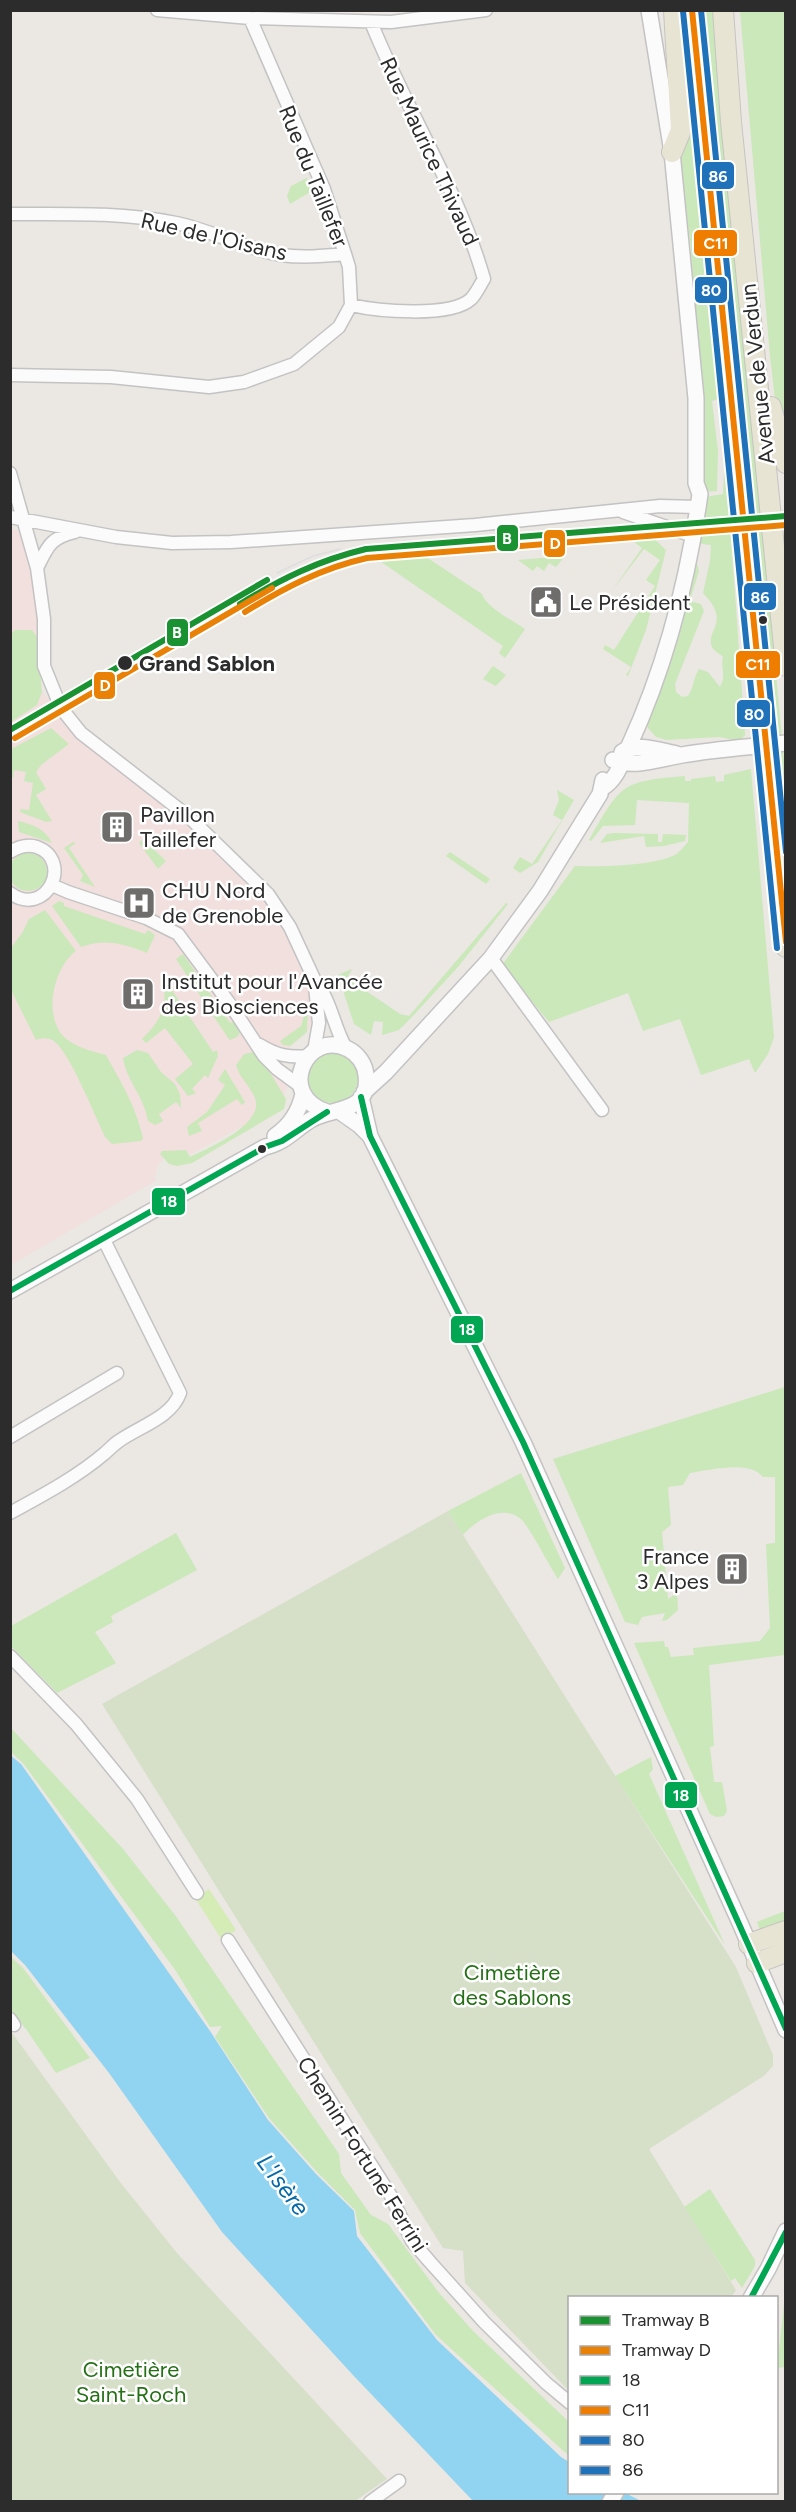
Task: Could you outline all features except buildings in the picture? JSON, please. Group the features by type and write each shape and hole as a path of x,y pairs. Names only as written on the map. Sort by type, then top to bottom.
{"main road":[{"path":"672,152 681,130 674,10"},
{"name":"Avenue de Verdun","path":"692,10 786,947"},
{"name":"Avenue de Verdun","path":"723,10 731,122 786,666"},
{"path":"752,317 779,445 786,463"},
{"path":"749,1944 786,1930"},
{"path":"757,1963 786,1952"}],"street":[{"path":"157,10 250,18 371,22 391,16 486,10"},
{"path":"265,1147 288,1138 309,1121 353,1106 492,958 540,891 602,788 603,779 628,748 639,723 672,624 694,507 700,494 696,483 696,398 672,152 649,10"},
{"name":"Rue du Taillefer","path":"250,18 324,189 349,267 351,305"},
{"name":"Rue Maurice Thivaud","path":"351,305 388,310 453,308 471,300 484,279 476,249 444,173 371,22"},
{"name":"Rue de l'Oisans","path":"10,214 136,217 178,224 282,255 345,254"},
{"path":"10,375 111,377 208,387 244,382 294,364 332,334 351,305"},
{"path":"10,473 16,519 37,568 44,619 44,666 61,708 70,723 81,734 189,817 268,894 290,927 321,989 337,1032 346,1048"},
{"path":"16,519 80,531 172,543 231,542 475,525 660,506 694,507"},
{"path":"619,510 688,535"},
{"path":"37,568 49,545 59,536 80,531"},
{"path":"617,761 663,622 688,535"},
{"path":"639,723 642,733 656,750"},
{"path":"617,761 658,761 681,755 786,743"},
{"path":"628,748 681,755"},
{"path":"10,852 26,846 44,851 50,856 54,866 52,885 46,893 27,900 10,893"},
{"path":"52,885 146,918 178,934 272,1065 301,1090 318,1109 333,1112 354,1121 370,1136"},
{"path":"492,958 602,1110"},
{"path":"10,1291 265,1147 289,1125 301,1104 300,1073 311,1053 319,1023 316,983"},
{"path":"259,1044 275,1054 284,1056 311,1053 333,1045 353,1052 363,1065 366,1074 362,1094 370,1136 523,1442 786,2030"},
{"path":"363,1065 378,1065 405,1051"},
{"path":"10,1513 57,1487 105,1454 117,1442 155,1420 176,1404 180,1393 103,1238"},
{"path":"10,1437 117,1373"},
{"path":"10,1656 76,1724 137,1799 197,1893"},
{"name":"Chemin Fortuné Ferrini","path":"228,1940 391,2196 412,2241 484,2322 568,2401"},
{"path":"753,2296 786,2231"},
{"path":"370,2502 399,2481"}],"shaded area":[{"name":"CHU Nord de Grenoble","path":"11,529 20,531 36,582 37,637 42,692 90,743 244,869 289,938 313,1000 313,1023 305,1034 286,1050 282,1061 288,1080 282,1105 193,1153 182,1156 169,1153 157,1166 155,1181 11,1265"}],"green space":[{"path":"704,11 713,11 785,769 785,836"},
{"path":"740,11 785,11 785,417 776,408 770,356"},
{"path":"687,128 691,128 718,399 712,401 718,451 717,491 703,492 703,413 691,249 680,158 686,143"},
{"path":"307,178 312,191 290,204 287,196 291,186"},
{"path":"725,452 745,735 740,741 719,737 667,740 656,737 648,728 645,717 692,563 697,564 699,571 691,597 693,602 701,604 704,611 675,684 676,692 682,697 688,696 699,669 708,672 720,687 723,678 723,657 712,647 711,641 717,619 716,612 703,593 711,545 694,543 705,497 723,494"},
{"path":"645,530 666,550 646,630 628,676 626,675 631,667 603,649 605,645 614,650 655,586 646,580 660,560 644,549 611,592 642,548 634,542"},
{"path":"417,551 482,594 494,609 525,629 505,658 499,653 503,646 374,557"},
{"path":"565,556 556,567 549,563 544,571 537,566 533,571 518,560"},
{"path":"15,630 32,630 37,637 42,692 37,705 11,722 11,634"},
{"path":"493,666 506,675 496,686 483,679"},
{"path":"51,728 69,744 41,765 36,772 46,789 36,795 52,821 46,822 20,812 20,809 29,810 33,783 24,781 26,772 14,770 13,778 11,778 11,749"},
{"path":"751,769 774,1037 768,1054 755,1073 749,1059 701,1075 680,1019 643,1031 628,993 549,1022 502,965 575,866 612,866 654,862 675,855 688,842 689,803 637,800 635,825 603,826 591,841 589,840 616,797 634,784 647,780 685,776 685,781 691,781 691,779 715,776 716,782 724,781 724,775"},
{"path":"557,790 574,800 538,862 520,873 513,868 520,857 532,864 562,820 553,815 559,800"},
{"path":"18,821 38,828 52,843 19,832"},
{"path":"607,834 658,834 658,842 662,842 663,834 686,835 685,841 664,846 646,847 644,836 600,843"},
{"path":"143,839 166,861 158,869 139,843"},
{"path":"73,842 76,843 69,848 95,887 80,881 83,875 64,848"},
{"path":"450,852 490,879 486,884 446,856"},
{"path":"28,853 42,858 47,872 42,886 28,891 14,886 9,872 14,858"},
{"path":"59,901 64,903 64,906 145,934 148,930 155,935 147,953 115,943 90,944 81,947 52,906"},
{"path":"506,903 508,904 458,967 399,1030 382,1035 383,1022 374,1021 371,1035 354,1024 338,975 352,969 347,978 400,1014 409,1016"},
{"path":"45,910 76,951 62,968 54,991 54,1016 57,1027 72,1043 106,1055 132,1104 140,1125 143,1138 141,1141 112,1144 105,1137 67,1058 54,1041 45,1038 36,1040 11,990 11,948 29,919"},
{"path":"183,954 230,1023 234,1021 241,1031 237,1037 230,1040 228,1038 176,959"},
{"path":"164,978 213,1052 217,1050 218,1056 208,1078 205,1075 192,1089 196,1093 188,1096 175,1079 193,1064 165,1028 146,1043 142,1039 155,1025 162,1012"},
{"path":"308,1008 307,1032 290,1046 283,1045 280,1041 301,1026"},
{"path":"137,1050 148,1053 161,1072 175,1084 180,1094 181,1108 176,1102 159,1114 163,1121 155,1125 148,1121 123,1058"},
{"path":"254,1052 263,1061 286,1099 284,1109 192,1163 177,1166 169,1164 160,1154 162,1151 186,1150 190,1157 233,1134 252,1117 256,1108 255,1098 236,1065 244,1054"},
{"path":"333,1053 347,1057 354,1064 358,1078 354,1092 347,1099 333,1103 319,1099 312,1092 308,1078 312,1064 319,1057"},
{"path":"225,1069 245,1102 242,1105 237,1099 198,1123 202,1131 189,1136 187,1127 207,1112 225,1085 218,1080"},
{"path":"785,1387 785,1655 709,1665 714,1746 710,1747 714,1782 722,1782 727,1811 724,1816 716,1817 710,1814 634,1643 664,1641 671,1657 694,1655 693,1648 760,1641 770,1628 766,1544 775,1543 775,1477 763,1477 757,1472 739,1467 719,1468 690,1473 683,1485 668,1487 671,1525 662,1532 668,1599 677,1593 678,1610 667,1620 662,1621 665,1613 642,1617 638,1625 625,1622 553,1459"},
{"path":"521,1473 565,1568 558,1579 521,1519 506,1513 497,1513 474,1524 463,1535 448,1511"},
{"name":"Cimetière des Sablons","path":"448,1511 736,1967 773,2055 773,2066 765,2075 649,2149 736,2290 732,2296 568,2296 568,2390 465,2283 463,2251 443,2248 102,1704"},
{"path":"176,1533 197,1570 111,1616 113,1622 95,1632 116,1663 57,1693 11,1646 11,1626"},
{"path":"10,1727 123,1849 175,1915 339,2154 341,2173 371,2215 388,2224 439,2293 474,2332 568,2421 568,2455 436,2335 360,2233 355,2210 317,2172 269,2118 215,2037 222,2026 210,2027 176,1971 23,1763 11,1752"},
{"path":"651,1757 653,1769 649,1774 725,1945 615,1776"},
{"path":"209,1889 236,1930 222,1940 195,1898"},
{"path":"785,1911 785,1924 762,1935 757,1922"},
{"path":"10,1956 23,1968 90,2058 56,2073 11,2011"},
{"name":"Cimetière Saint-Roch","path":"10,2030 120,2182 177,2253 387,2479 355,2501 11,2501"},
{"path":"710,2189 755,2260 755,2266 742,2288 735,2278 731,2281 684,2207"},
{"path":"784,2304 785,2367 778,2368 778,2359"}],"water":[{"name":"L'Isère","path":"10,1755 21,1764 210,2031 268,2120 316,2174 354,2211 357,2236 437,2340 568,2461 568,2494 627,2494 641,2501 473,2501 352,2374 222,2232 109,2073 25,1965 11,1951"}],"tram line":[{"name":"B","path":"240,604 301,571 366,549 786,516"},
{"name":"D","path":"245,612 304,580 334,567 367,558 786,525"},
{"path":"277,573 313,556 340,549"},
{"name":"B","path":"10,730 267,580"},
{"name":"D","path":"15,738 272,588"},
{"path":"170,645 240,604"}],"transit line":[{"name":"C11","path":"692,10 786,942"},
{"name":"86","path":"701,10 786,852"},
{"name":"80","path":"683,11 777,948"},
{"name":"18","path":"361,1097 370,1136 523,1442 786,2029"},
{"name":"18","path":"10,1291 265,1147 282,1141 327,1112"},
{"name":"18","path":"752,2296 786,2232"}],"place":[{"name":"Le Président","path":"546,602"},
{"name":"Grand Sablon","path":"125,663"},
{"name":"Pavillon Taillefer","path":"117,827"},
{"name":"CHU Nord de Grenoble","path":"139,903"},
{"name":"Institut pour l'Avancée des Biosciences","path":"138,994"},
{"name":"France 3 Alpes","path":"732,1569"}]}
